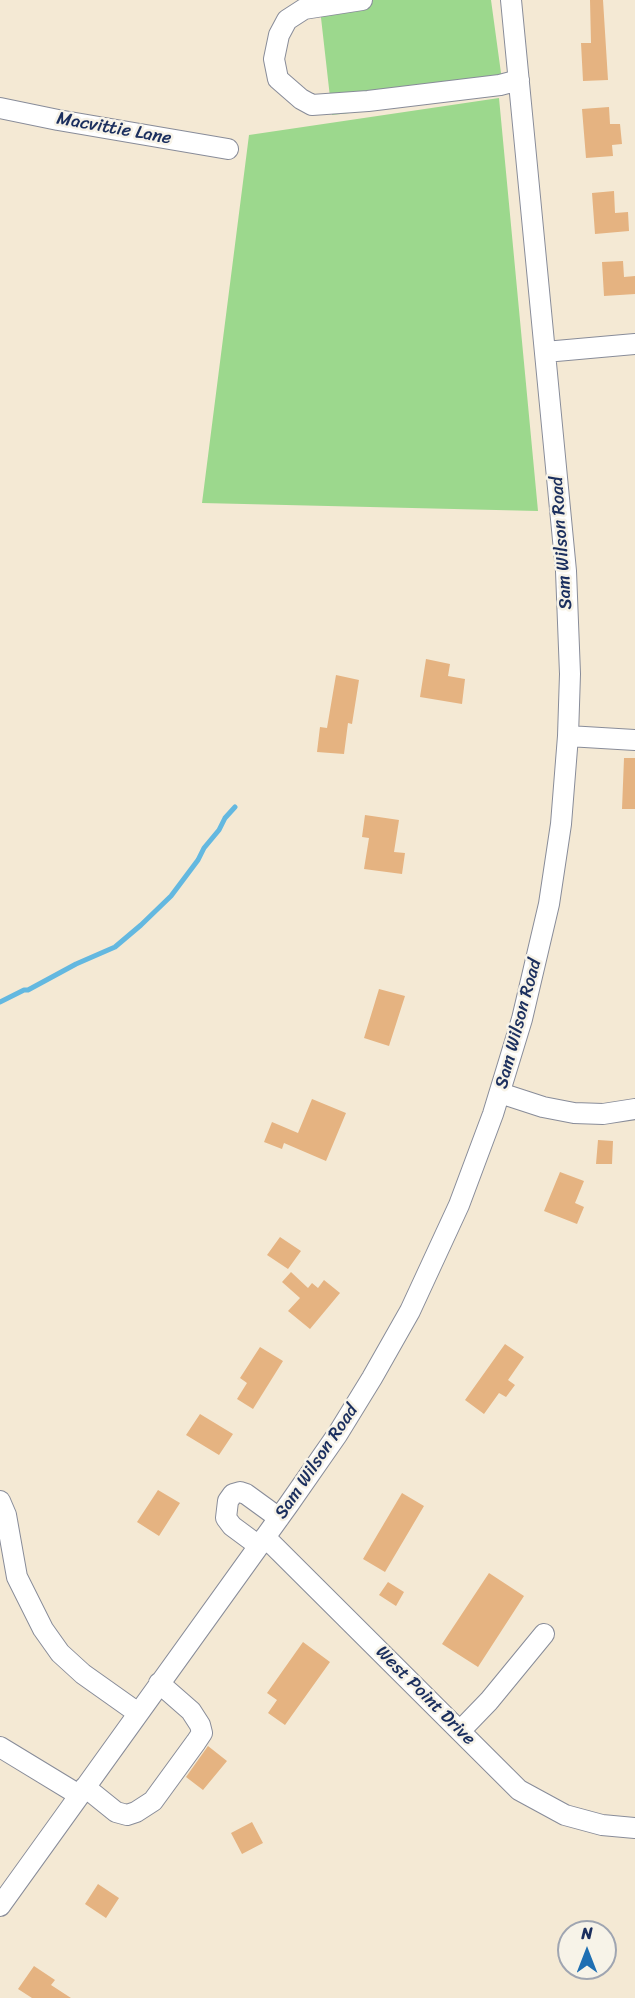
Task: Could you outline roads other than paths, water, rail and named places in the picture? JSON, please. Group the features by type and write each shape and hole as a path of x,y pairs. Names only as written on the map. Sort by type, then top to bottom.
{"street":[{"path":"362,0 304,9 287,20 279,35 274,59 278,79 301,99 312,105 368,101 500,85 519,80"},
{"name":"Sam Wilson Road","path":"0,1906 279,1518 337,1435 378,1370 411,1311 459,1205 500,1093 522,1019 549,904 561,824 570,674 566,571 511,0"},
{"name":"Macvittie Lane","path":"0,108 228,149"},
{"path":"545,352 635,344"},
{"path":"568,736 635,740"},
{"path":"500,1093 543,1107 574,1113 603,1114 635,1109"},
{"name":"West Point Drive","path":"279,1518 246,1494 240,1492 233,1494 228,1501 226,1518 232,1526 262,1541 519,1790 565,1815 602,1825 635,1828"},
{"path":"0,1501 6,1515 17,1577 43,1629 60,1653 83,1674 138,1713"},
{"path":"460,1731 489,1701 544,1634"},
{"path":"0,1748 82,1791 116,1812 127,1815 136,1812 153,1801 202,1733 200,1725 190,1711 159,1683"}],"waterway":[{"path":"0,1002 115,947 171,896 235,807"}]}
